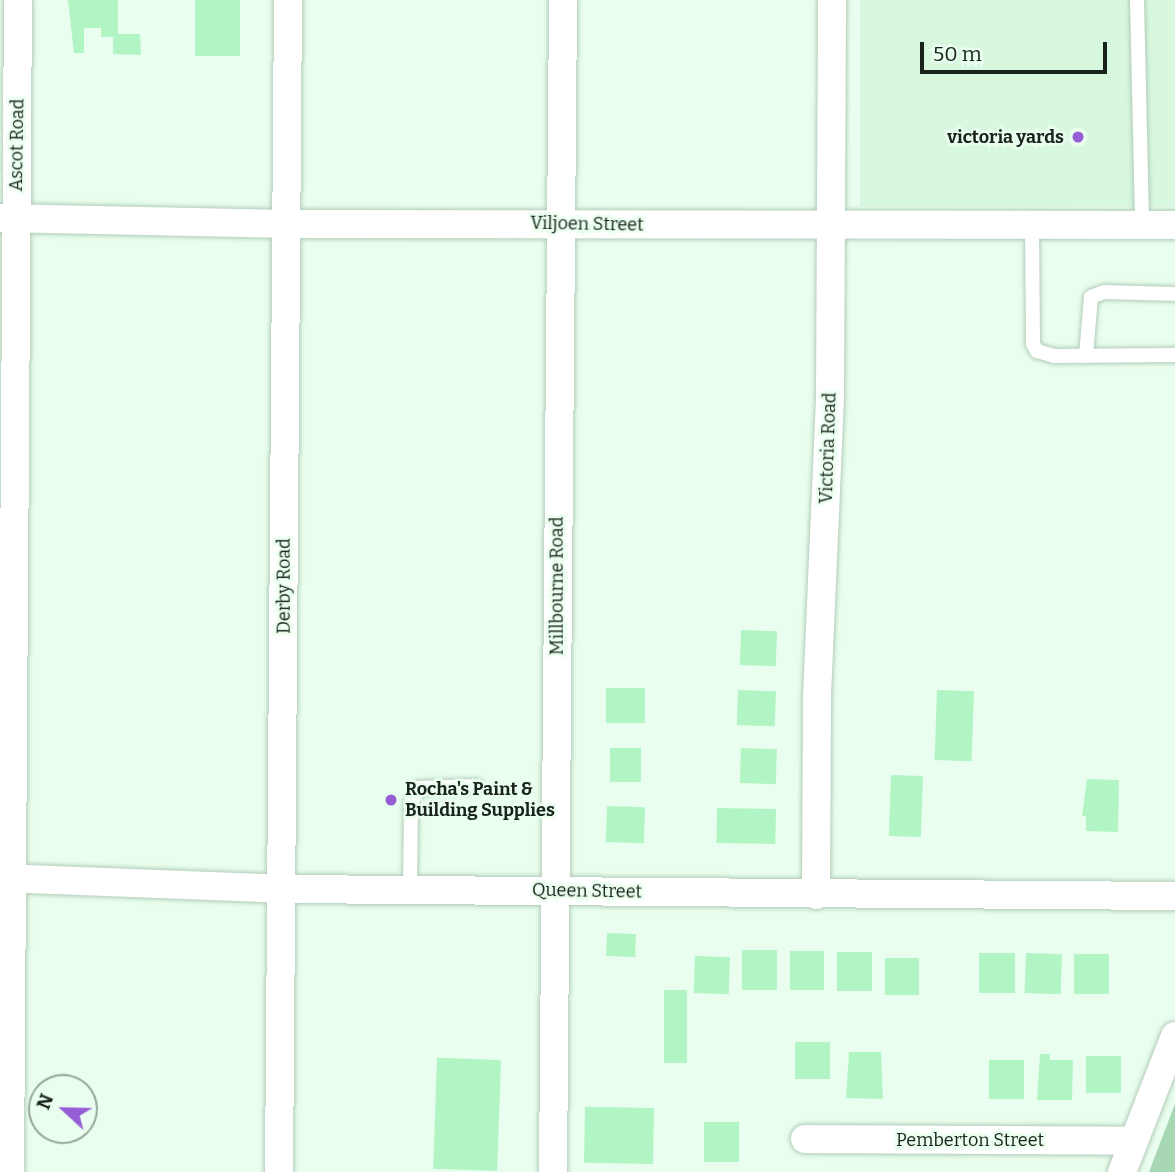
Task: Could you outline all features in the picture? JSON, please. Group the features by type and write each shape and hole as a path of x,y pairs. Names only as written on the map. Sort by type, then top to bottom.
{"street":[{"name":"Ascot Road","path":"10,1172 6,878 8,219 18,0"},
{"name":"Derby Road","path":"279,1172 288,0"},
{"name":"Millbourne Road","path":"553,1172 562,0"},
{"name":"Victoria Road","path":"816,895 817,696 830,395 832,0"},
{"name":"Viljoen Street","path":"8,219 288,224 1175,225"},
{"name":"Queen Street","path":"6,878 282,890 1175,896"},
{"path":"1122,1172 1175,1036"},
{"name":"Pemberton Street","path":"805,1139 1134,1141"}],"lane":[{"path":"1137,0 1142,225"},
{"path":"1032,225 1033,344 1042,355 1175,355"},
{"path":"1086,356 1091,297 1104,292 1175,294"},
{"path":"410,890 411,804 418,788 476,786"}],"shaded area":[{"name":"victoria yards","path":"860,0 1175,0 1175,206 860,206"},
{"path":"1175,1104 1175,1172 1149,1172"}],"building":[{"path":"68,0 118,0 118,34 140,34 141,55 113,54 113,37 101,37 101,28 84,28 84,53 74,53"},
{"path":"195,0 240,0 240,56 195,56"},
{"path":"741,630 777,631 776,666 740,665"},
{"path":"606,688 645,688 645,723 606,723"},
{"path":"738,690 776,691 775,726 737,725"},
{"path":"937,690 974,691 972,761 935,760"},
{"path":"610,748 641,748 641,782 610,782"},
{"path":"741,748 777,749 776,784 740,783"},
{"path":"891,775 923,776 921,837 889,836"},
{"path":"1087,779 1119,780 1118,832 1086,831 1086,816 1082,816"},
{"path":"607,806 645,807 644,843 606,842"},
{"path":"717,808 776,809 775,844 716,843"},
{"path":"607,933 636,934 635,957 606,956"},
{"path":"742,950 777,950 777,990 742,990"},
{"path":"790,951 824,951 824,990 790,990"},
{"path":"837,952 872,952 872,991 837,991"},
{"path":"979,953 1015,953 1015,993 979,993"},
{"path":"1026,953 1062,954 1061,994 1025,993"},
{"path":"1074,954 1109,954 1109,994 1074,994"},
{"path":"695,956 730,957 729,994 694,993"},
{"path":"885,958 919,958 919,995 885,995"},
{"path":"664,990 687,990 687,1063 664,1063"},
{"path":"795,1042 830,1042 830,1079 795,1079"},
{"path":"849,1052 881,1052 883,1099 846,1098"},
{"path":"1040,1054 1050,1054 1050,1060 1073,1060 1072,1100 1037,1100"},
{"path":"1086,1056 1121,1056 1121,1093 1086,1093"},
{"path":"437,1058 501,1060 497,1171 433,1169"},
{"path":"989,1060 1024,1060 1024,1099 989,1099"},
{"path":"585,1107 654,1108 653,1164 584,1163"},
{"path":"704,1122 739,1122 739,1162 704,1162"}],"place":[{"name":"victoria yards","path":"1078,137"},
{"name":"Rocha's Paint & Building Supplies","path":"391,800"}]}
